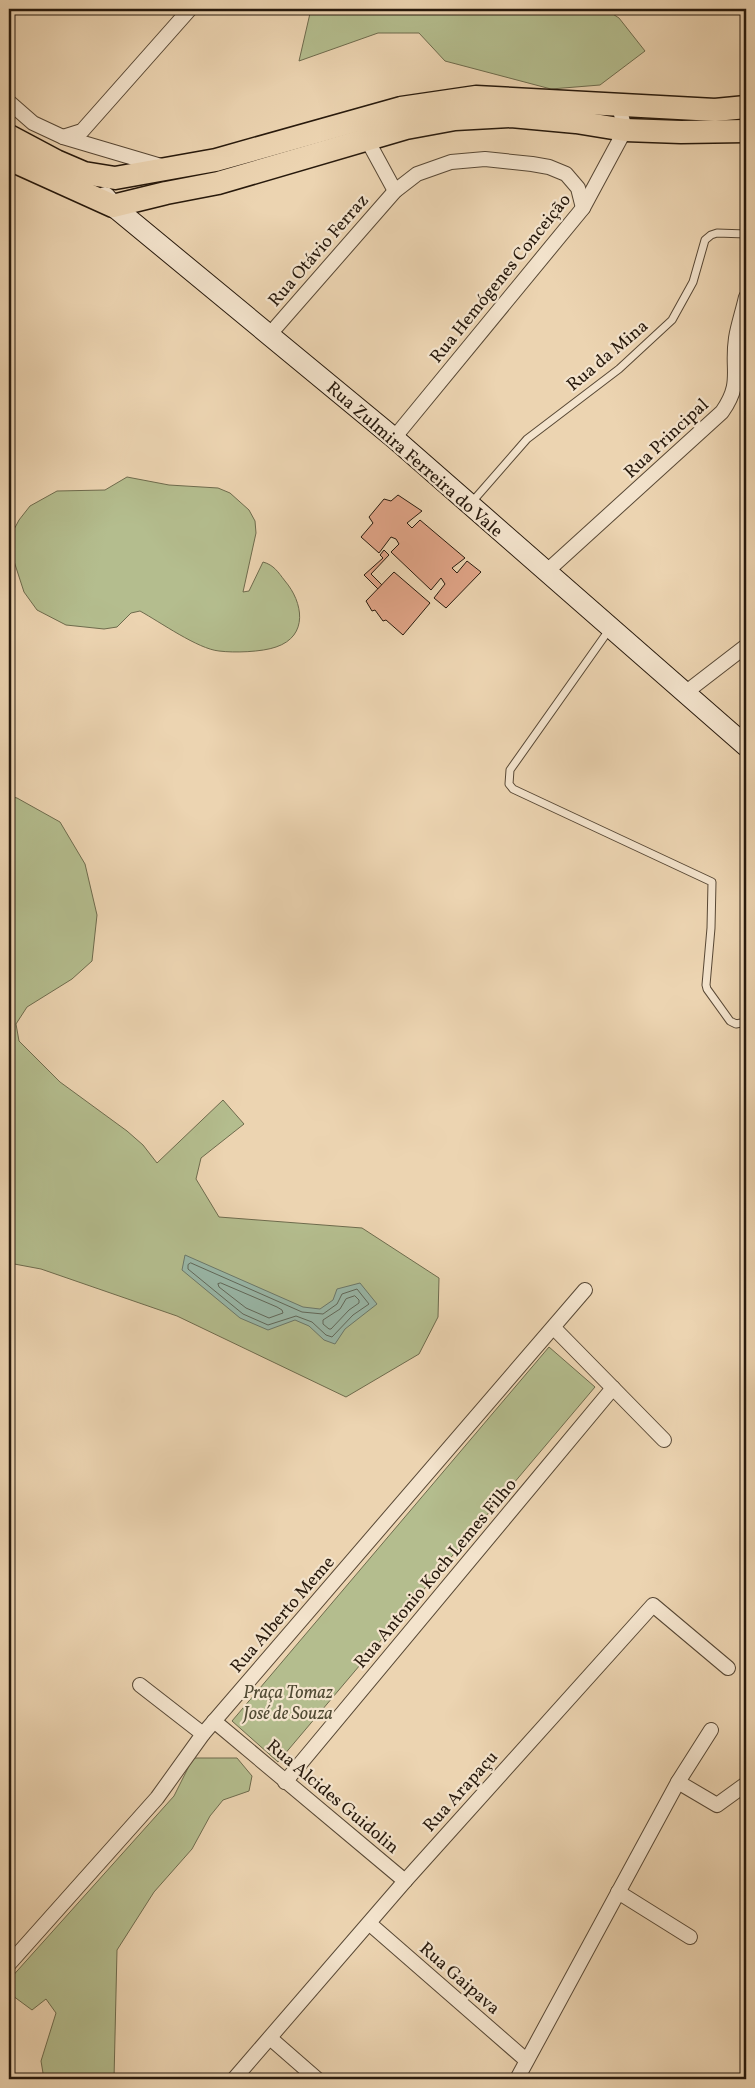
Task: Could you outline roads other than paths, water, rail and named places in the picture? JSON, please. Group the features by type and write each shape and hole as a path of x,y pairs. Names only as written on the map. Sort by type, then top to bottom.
{"main road":[{"path":"9,159 112,206 166,192 218,183 362,129 401,108 476,97 715,110 746,107"},
{"path":"9,136 56,161 84,173 114,178 216,160 362,129 406,128 454,120 511,116 576,122 625,130 681,132 746,131"}],"street":[{"path":"63,137 82,131 190,9"},
{"path":"9,102 33,123 63,137 169,169"},
{"path":"620,106 625,130"},
{"path":"362,129 395,191"},
{"name":"Rua Hemógenes Conceição","path":"394,438 584,208 625,130"},
{"name":"Rua Otávio Ferraz","path":"270,334 395,191 417,174 451,162 485,158 549,167 566,174 578,188 584,208"},
{"name":"Rua Zulmira Ferreira do Vale","path":"84,173 112,206 270,334 394,438 746,746"},
{"name":"Rua Principal","path":"546,572 712,422 732,398 741,383 736,338 746,297"},
{"path":"685,692 746,646"},
{"name":"Rua Alberto Meme","path":"9,1964 157,1798 203,1734 585,1290"},
{"path":"554,1328 664,1440"},
{"name":"Rua Antonio Koch Lemes Filho","path":"285,1782 613,1388"},
{"name":"Rua Arapaçu","path":"234,2079 370,1924 405,1881 652,1605 728,1668"},
{"path":"140,1685 203,1734"},
{"name":"Rua Alcides Guidolin","path":"214,1721 405,1881"},
{"path":"517,2079 678,1782 711,1730"},
{"path":"678,1782 717,1806 746,1784"},
{"path":"618,1892 690,1937"},
{"name":"Rua Gaipava","path":"370,1924 526,2060"},
{"path":"270,2038 318,2079"}],"lane":[{"name":"Rua da Mina","path":"470,504 527,439 619,369 672,320 693,282 705,240 717,233 746,234"},
{"path":"611,628 510,770 509,784 513,789 712,882 711,928 706,985 730,1021 736,1024 746,1022"}],"water":[{"path":"185,1255 303,1307 320,1309 333,1300 337,1289 360,1283 377,1304 345,1329 335,1344 324,1340 309,1326 295,1320 268,1330 240,1318 182,1270"}],"park label":[{"name":"Praça Tomaz José de Souza","path":"288,1702"}]}
